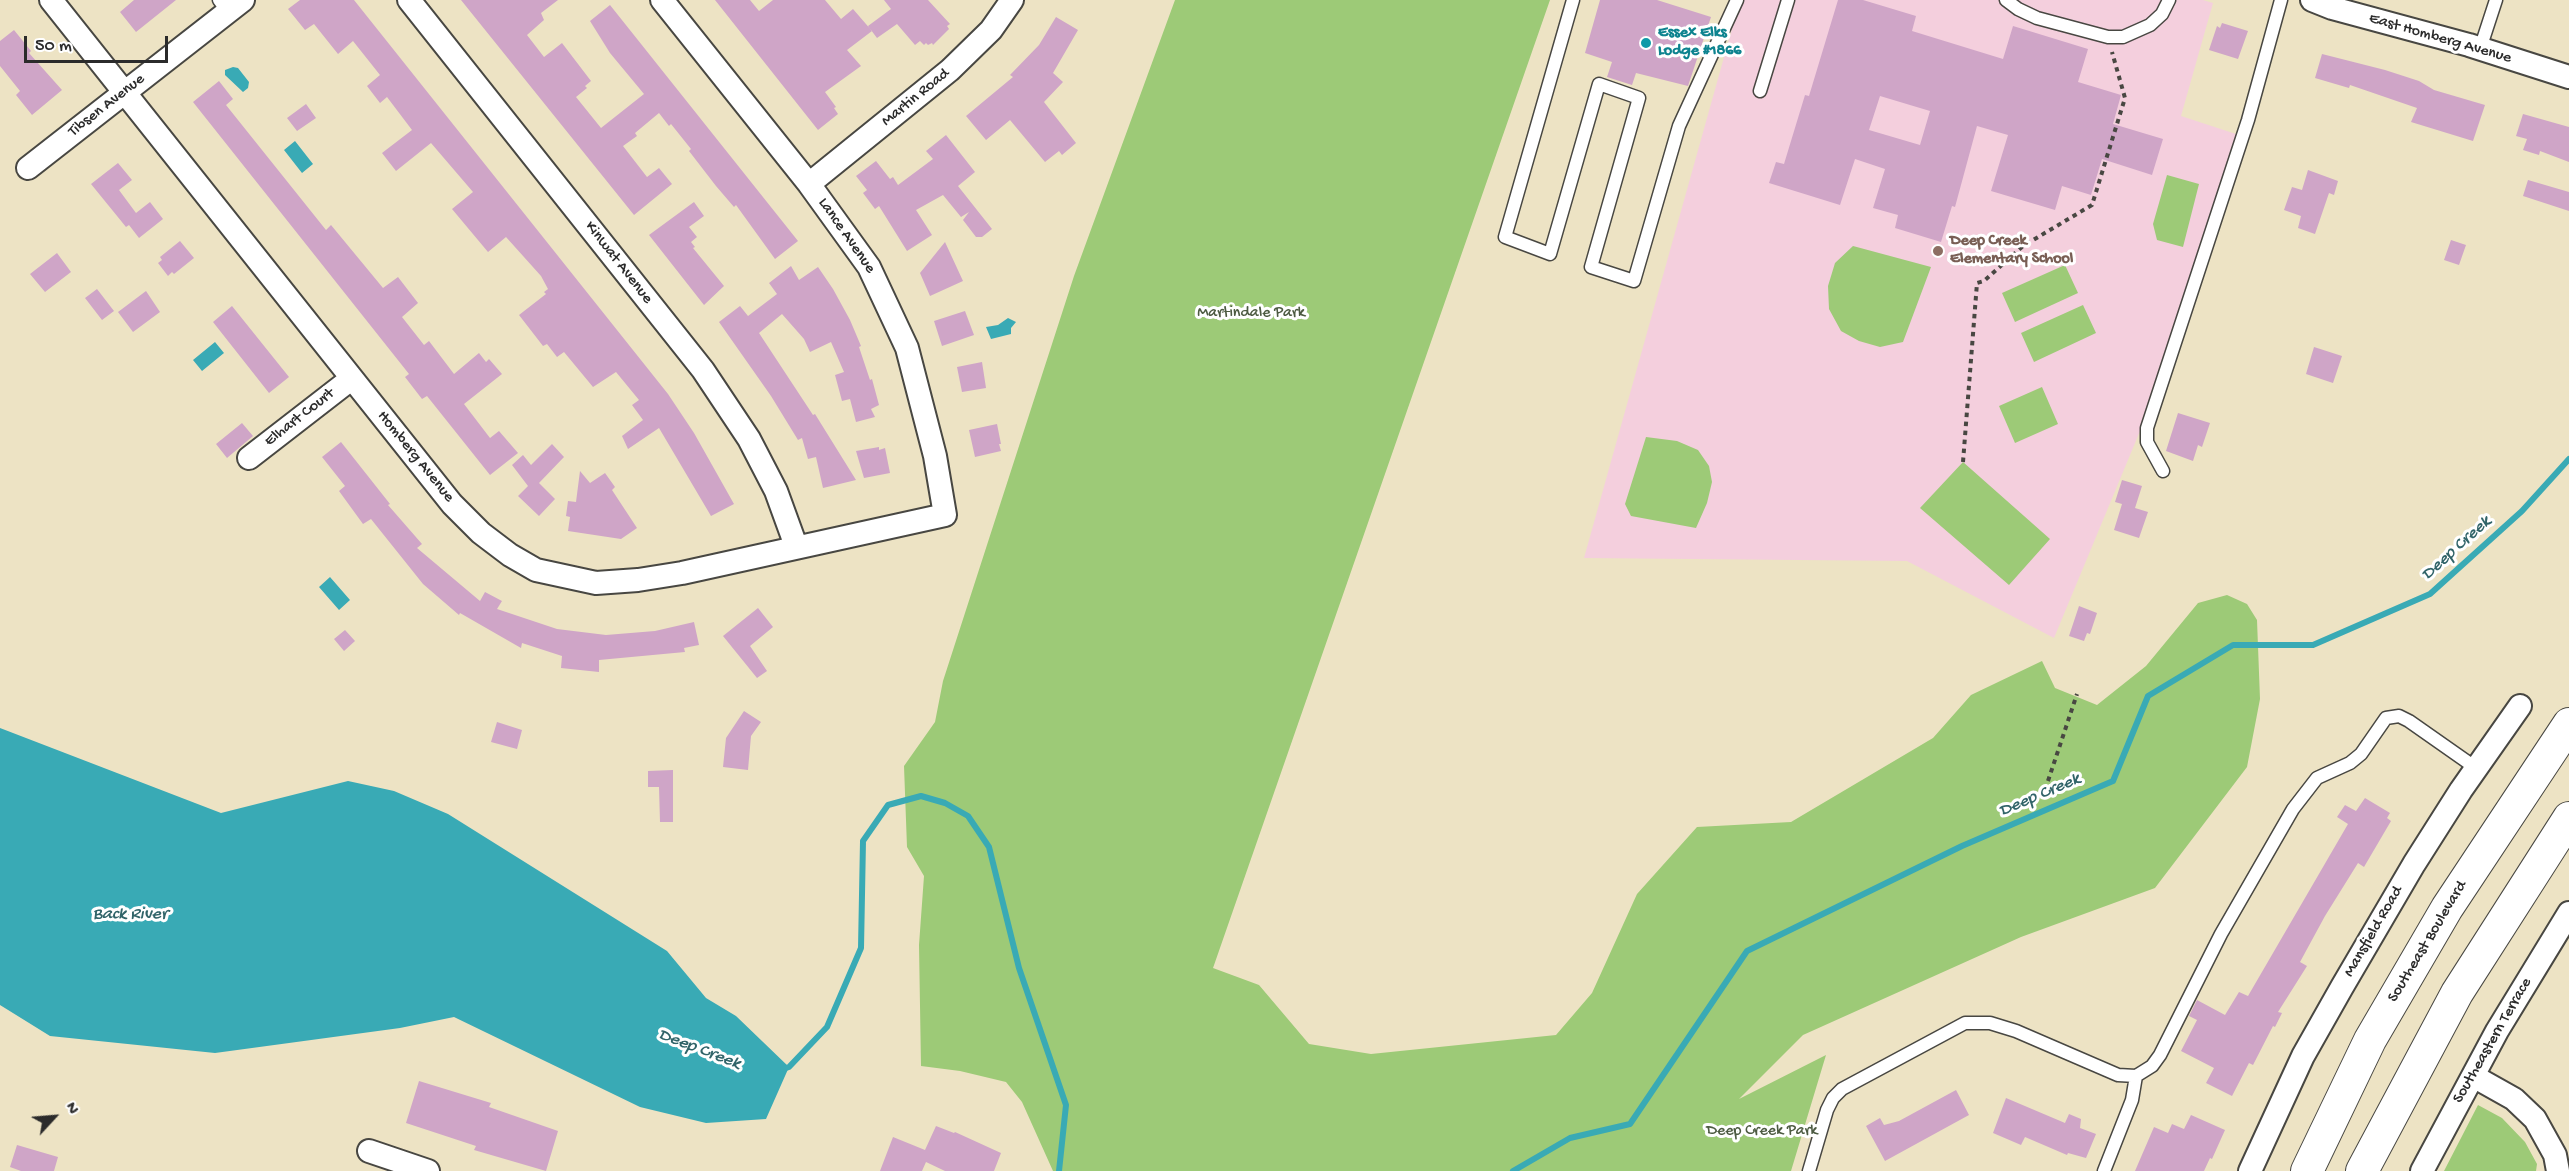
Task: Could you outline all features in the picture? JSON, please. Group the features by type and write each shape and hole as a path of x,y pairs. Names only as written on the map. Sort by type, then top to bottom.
{"main road":[{"name":"Southeast Boulevard","path":"2307,1171 2370,1040 2447,908 2569,724"},
{"path":"2362,1171 2457,993 2569,818"}],"street":[{"name":"Homberg Avenue","path":"51,0 452,504 481,532 510,555 536,570 596,583 638,580 682,573 796,546 945,515"},
{"name":"Kinwat Avenue","path":"409,0 703,370 749,439 776,491 796,546"},
{"name":"Lance Avenue","path":"662,0 809,184 869,267 903,338 935,456 945,515"},
{"name":"East Homberg Avenue","path":"2312,0 2332,8 2480,49 2569,77"},
{"name":"Martin Road","path":"809,184 951,70 991,30 1004,3"},
{"name":"Tibsen Avenue","path":"28,168 230,4"},
{"name":"Elhart Court","path":"249,458 351,379"},
{"name":"Mansfield Road","path":"2250,1171 2303,1056 2414,864 2476,768 2520,706"},
{"name":"Southeastern Terrace","path":"2422,1171 2521,989 2569,913"},
{"path":"2473,1076 2514,1099 2535,1119 2555,1155 2558,1171"},
{"path":"369,1151 428,1171"}],"lane":[{"path":"1574,0 1505,237 1550,254 1599,84 1639,98 1591,267 1634,281 1678,126 1737,0"},
{"path":"1760,91 1788,0"},
{"path":"2006,0 2037,18 2108,37 2123,37 2150,25 2162,14 2169,0"},
{"path":"2163,471 2147,442 2147,428 2248,120 2281,0"},
{"path":"2480,49 2496,0"},
{"path":"1809,1171 1827,1110 1833,1098 1842,1089 1965,1023 1984,1022 2016,1031 2118,1075 2136,1076 2151,1066 2160,1054 2221,934 2293,809 2317,778 2350,763 2361,754 2386,718 2399,716 2476,768"},
{"path":"2104,1171 2132,1100 2136,1076"}],"path":[{"path":"1963,462 1977,283 1984,281 2023,246 2092,205 2125,98 2108,37"},
{"path":"2048,781 2077,694"}],"shaded area":[{"name":"Deep Creek Elementary School","path":"1740,0 2203,0 2213,3 2181,116 2242,136 2167,366 2054,638 1907,561 1584,558"}],"green space":[{"path":"1175,0 1550,0 1213,968 1259,985 1309,1044 1371,1054 1556,1035 1592,993 1637,894 1697,827 1791,822 1933,738 1971,695 2042,661 2055,688 2097,705 2146,666 2198,603 2227,595 2247,604 2257,620 2260,699 2247,767 2155,888 2021,937 1803,1035 1739,1099 1826,1055 1791,1171 1053,1171 1022,1102 1006,1082 960,1071 921,1066 919,945 924,876 907,847 904,766 935,722 943,681 1074,276"},
{"path":"2167,175 2199,184 2183,247 2157,240 2153,224"},
{"path":"1853,246 1931,267 1903,342 1880,347 1859,341 1841,331 1829,309 1828,286 1835,263"},
{"path":"2065,265 2078,293 2015,322 2002,293"},
{"path":"2083,305 2096,333 2034,362 2021,333"},
{"path":"2042,387 2058,424 2015,443 1999,406"},
{"path":"1646,437 1677,441 1698,450 1709,466 1712,482 1707,503 1696,528 1631,516 1625,504"},
{"path":"1963,462 2050,539 2009,585 1920,508"},
{"path":"2478,1105 2502,1118 2525,1142 2537,1164 2536,1171 2444,1171"}],"water":[{"path":"238,68 249,82 248,88 243,92 225,75 225,70"},
{"path":"295,141 313,164 302,173 284,150"},
{"path":"1008,318 1016,322 1011,328 1011,334 991,339 986,327 998,325"},
{"path":"215,342 224,353 202,371 193,360"},
{"path":"330,577 350,600 339,610 319,587"},
{"name":"Back River","path":"0,728 221,813 348,781 394,791 448,814 667,951 706,998 736,1016 789,1067 766,1119 706,1123 640,1107 454,1017 400,1028 215,1053 50,1036 0,1005"}],"building":[{"path":"134,0 176,0 136,32 120,12"},
{"path":"300,0 354,0 668,394 694,433 734,504 711,516 659,428 628,449 622,436 643,420 632,405 639,400 616,372 593,387 564,352 557,357 547,344 543,346 519,315 546,294 544,292 548,289 541,276 506,237 488,252 452,209 473,192 431,143 396,171 382,153 412,130 387,97 380,103 367,86 380,75 353,41 338,54 314,24 305,30 288,9"},
{"path":"461,0 558,0 541,13 544,20 527,35 544,57 562,43 591,81 585,86 587,88 576,97 601,128 644,94 610,53 590,21 610,5 798,241 775,259 736,205 734,207 716,186 689,151 691,149 659,113 635,133 637,136 623,146 647,177 659,168 672,184 634,215"},
{"path":"715,0 750,0 759,11 773,0 825,0 841,19 853,9 872,31 847,50 861,66 825,92 836,107 834,108 838,114 818,130"},
{"path":"884,0 928,0 950,24 947,26 949,29 933,45 926,43 924,45 920,41 915,45 897,24 877,38 868,26 891,9"},
{"name":"Essex Elks Lodge #1866","path":"1600,0 1657,0 1711,17 1688,86 1636,73 1632,85 1607,77 1612,62 1585,53"},
{"path":"1838,0 1863,0 1916,16 1912,31 2003,59 2013,26 2088,49 2078,82 2121,95 2113,124 2163,139 2152,175 2102,159 2091,195 2062,186 2055,210 1991,191 2008,135 1977,126 1955,207 1952,206 1941,242 1895,228 1898,215 1873,208 1885,169 1855,159 1840,205 1769,183 1776,162 1784,164 1805,95 1809,96","holes":["1880,96 1930,111 1920,145 1869,130"]},
{"path":"1056,17 1078,30 1053,73 1063,82 1044,102 1076,143 1062,155 1059,151 1045,162 1010,120 986,140 966,116 1013,77 1010,75 1039,45"},
{"path":"2222,23 2248,31 2238,59 2209,50 2217,26 2220,28"},
{"path":"14,30 31,51 29,53 62,90 32,115 16,95 20,91 0,66 0,41"},
{"path":"2322,54 2385,70 2419,81 2434,90 2485,105 2473,141 2411,122 2417,108 2350,85 2349,88 2315,78"},
{"path":"219,81 233,99 226,105 326,230 331,225 383,288 398,277 418,303 402,317 424,345 429,341 454,374 479,353 486,362 489,359 502,374 464,404 490,438 499,431 518,453 490,475 427,396 422,399 405,377 409,374 193,102"},
{"path":"306,104 316,118 297,131 287,118"},
{"path":"2523,114 2569,127 2569,162 2540,151 2539,155 2523,150 2527,139 2516,136"},
{"path":"946,135 975,172 958,186 992,229 982,237 976,237 963,220 969,212 961,217 943,195 916,210 932,235 907,251 879,206 875,209 863,193 867,190 856,176 876,161 890,179 893,177 898,185 933,159 926,151"},
{"path":"118,163 132,180 119,190 136,213 150,202 163,219 139,238 129,225 126,227 91,184"},
{"path":"2308,170 2338,181 2334,195 2329,193 2315,234 2298,228 2301,216 2284,210 2292,187 2302,190"},
{"path":"2528,180 2569,192 2569,211 2523,196"},
{"path":"694,202 704,216 689,227 697,237 691,242 695,247 693,248 724,286 704,305 649,235"},
{"path":"2451,240 2466,245 2459,265 2444,260"},
{"path":"180,241 194,258 168,276 158,263 162,260 160,257"},
{"path":"945,242 963,281 930,296 920,273"},
{"path":"57,253 71,272 45,292 30,274"},
{"path":"791,266 799,280 818,267 833,289 861,346 859,347 870,380 872,379 879,405 871,409 875,417 856,422 850,399 842,401 835,375 844,372 831,342 810,352 804,339 782,314 759,333 813,415 815,414 856,480 823,488 816,457 808,459 802,438 798,440 771,396 719,322 740,306 748,316 777,294 769,283"},
{"path":"97,289 114,311 102,320 85,298"},
{"path":"146,291 160,312 133,332 118,312"},
{"path":"232,306 289,377 269,393 213,322"},
{"path":"965,311 974,335 942,346 934,321"},
{"path":"2314,347 2342,356 2333,383 2306,374"},
{"path":"982,362 986,388 962,392 957,367"},
{"path":"2178,413 2210,423 2202,447 2198,445 2193,461 2166,451"},
{"path":"242,423 253,436 227,458 216,444"},
{"path":"997,424 1001,451 975,457 969,430"},
{"path":"341,442 390,504 388,505 422,544 417,548 480,601 485,592 502,601 497,609 557,629 606,635 655,631 694,622 699,645 684,648 685,652 599,660 599,672 561,668 562,656 522,643 521,648 460,613 459,615 423,584 371,519 363,524 339,491 345,486 322,457"},
{"path":"552,444 564,457 539,483 555,499 539,516 518,496 528,486 512,465 523,455 531,465"},
{"path":"879,447 879,450 885,448 890,473 864,478 856,451"},
{"path":"580,471 590,483 605,473 615,487 612,490 637,528 621,539 568,531 570,517 566,516 568,501 576,502"},
{"path":"2122,480 2142,486 2135,508 2148,512 2139,538 2114,530 2122,504 2115,502"},
{"path":"2079,606 2097,613 2090,634 2087,633 2084,641 2069,636"},
{"path":"758,608 773,627 750,646 767,671 757,678 723,636"},
{"path":"345,630 355,641 344,651 334,639"},
{"path":"744,711 761,722 751,736 748,770 723,767 726,738"},
{"path":"497,722 522,730 517,749 491,742"},
{"path":"673,770 673,822 660,822 659,787 648,787 648,771"},
{"path":"2365,798 2390,813 2387,818 2391,821 2364,867 2358,863 2325,916 2300,962 2307,966 2278,1012 2282,1013 2275,1027 2273,1026 2253,1065 2249,1063 2232,1096 2206,1083 2214,1068 2181,1051 2197,1020 2189,1016 2197,1000 2225,1015 2239,992 2248,996 2348,824 2337,817 2345,805 2356,811"},
{"path":"419,1081 491,1103 489,1107 558,1131 546,1171 474,1150 476,1146 406,1123"},
{"path":"1956,1090 1969,1115 1885,1161 1866,1126 1880,1118 1884,1125 1899,1121"},
{"path":"2006,1098 2065,1123 2069,1114 2081,1119 2080,1128 2096,1134 2086,1158 2068,1153 2067,1155 2025,1137 2021,1145 1993,1133"},
{"path":"2191,1115 2225,1130 2204,1171 2135,1171 2154,1127 2168,1133 2172,1124 2184,1129"},
{"path":"936,1126 1001,1153 994,1171 945,1171 926,1162 922,1171 880,1171 893,1137 925,1150"},
{"path":"17,1145 58,1157 54,1171 21,1171 10,1167"}],"waterway":[{"name":"Deep Creek","path":"1513,1171 1570,1138 1630,1124 1747,951 1962,846 2113,781 2148,696 2233,645 2313,645 2430,594 2522,511 2569,459"},
{"name":"Deep Creek","path":"783,1069 789,1067 827,1027 861,948 863,841 888,805 921,796 945,803 968,816 989,847 1019,968 1066,1105 1059,1171"}],"place":[{"name":"Essex Elks Lodge #1866","path":"1646,43"},
{"name":"Deep Creek Elementary School","path":"1938,251"}],"park label":[{"name":"Martindale Park","path":"1251,314"},
{"name":"Deep Creek Park","path":"1762,1132"}]}
